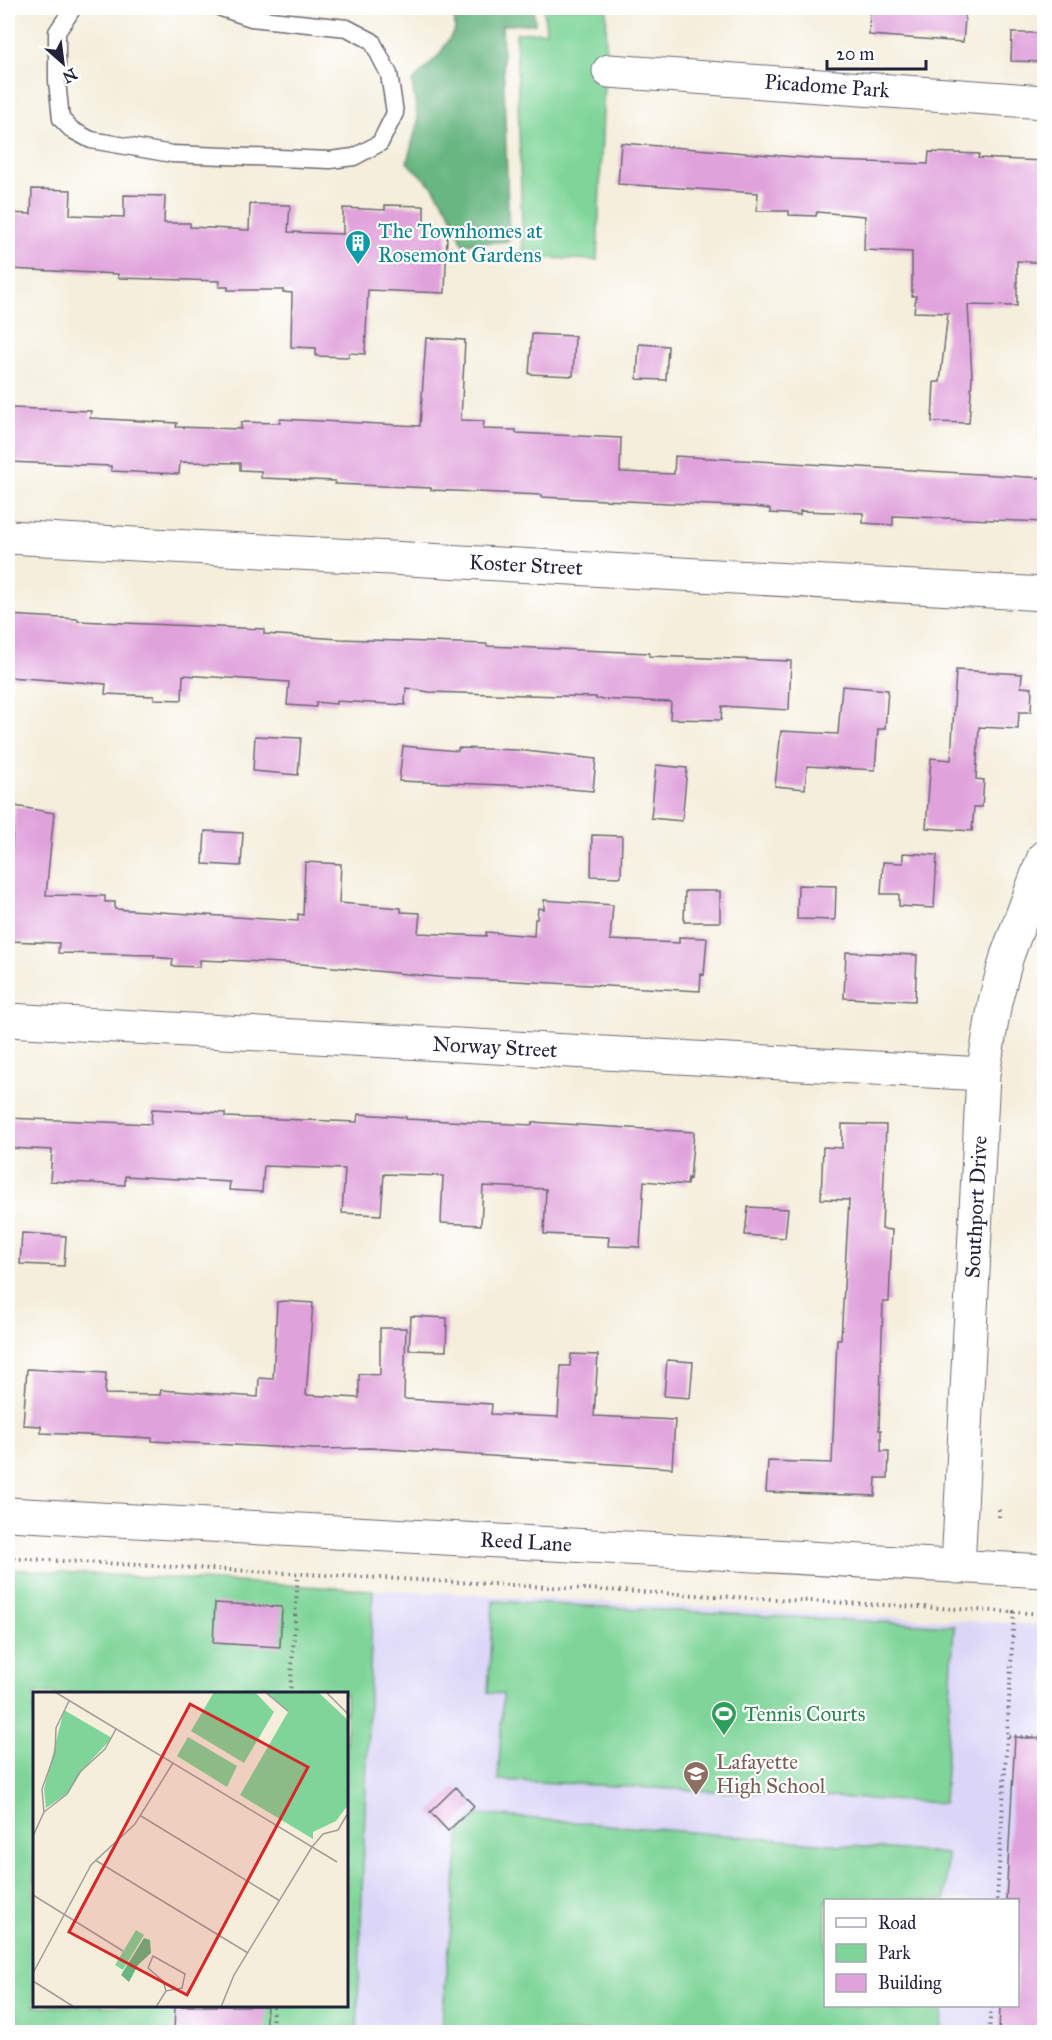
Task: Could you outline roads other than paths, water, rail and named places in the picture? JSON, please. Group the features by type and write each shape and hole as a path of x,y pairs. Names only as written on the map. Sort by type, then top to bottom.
{"street":[{"name":"Picadome Park","path":"609,71 1044,102"},
{"name":"Koster Street","path":"8,537 1044,594"},
{"name":"Southport Drive","path":"958,1567 983,1074 995,1002 1007,956 1044,857"},
{"name":"Norway Street","path":"8,1020 983,1074"},
{"name":"Reed Lane","path":"8,1514 1044,1571"}],"lane":[{"path":"73,8 57,32 57,81 61,119 72,130 91,140 172,154 330,160 354,157 380,143 395,113 389,74 372,40 347,28 251,18 221,8"}],"place":[{"name":"The Townhomes at Rosemont Gardens","path":"358,266"},
{"name":"Tennis Courts","path":"724,1737"},
{"name":"Lafayette High School","path":"696,1797"}]}
